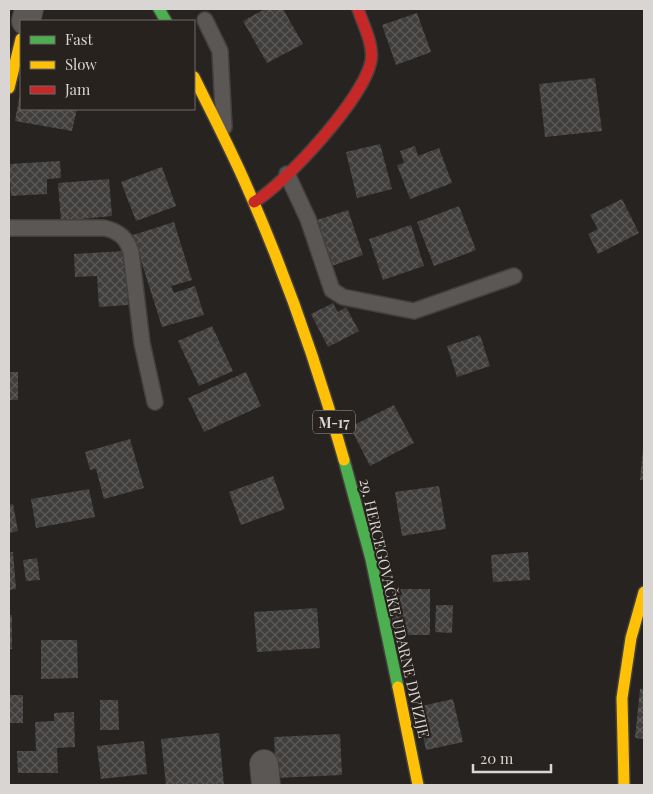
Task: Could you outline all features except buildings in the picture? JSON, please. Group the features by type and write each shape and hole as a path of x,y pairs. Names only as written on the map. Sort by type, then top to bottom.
{"main road":[{"path":"254,202 270,191 287,174 342,114 367,75 372,62 370,48 358,9"},
{"path":"9,88 20,43"},
{"name":"29. HERCEGOVAČKE UDARNE DIVIZIJE","path":"195,79 254,202 329,403 355,493 383,607 418,785"},
{"path":"624,785 622,698 631,638 644,592"}],"lane":[{"path":"205,20 220,51 224,141"},
{"path":"287,174 308,219 332,290 343,297 356,302 414,311 514,276"},
{"path":"9,228 104,228 112,229 125,238 131,252 142,343 155,402"}],"traffic: fast":[{"path":"159,9 165,20"},
{"path":"344,460 371,559 398,687"}],"traffic: slow":[{"path":"9,88 20,43"},
{"path":"195,79 241,173 275,254 312,356 344,460"},
{"path":"624,785 622,698 631,638 644,592"},
{"path":"398,687 418,785"}],"traffic: jam":[{"path":"254,202 285,177 322,138 354,96 365,77 372,55 368,35 358,9"}]}
